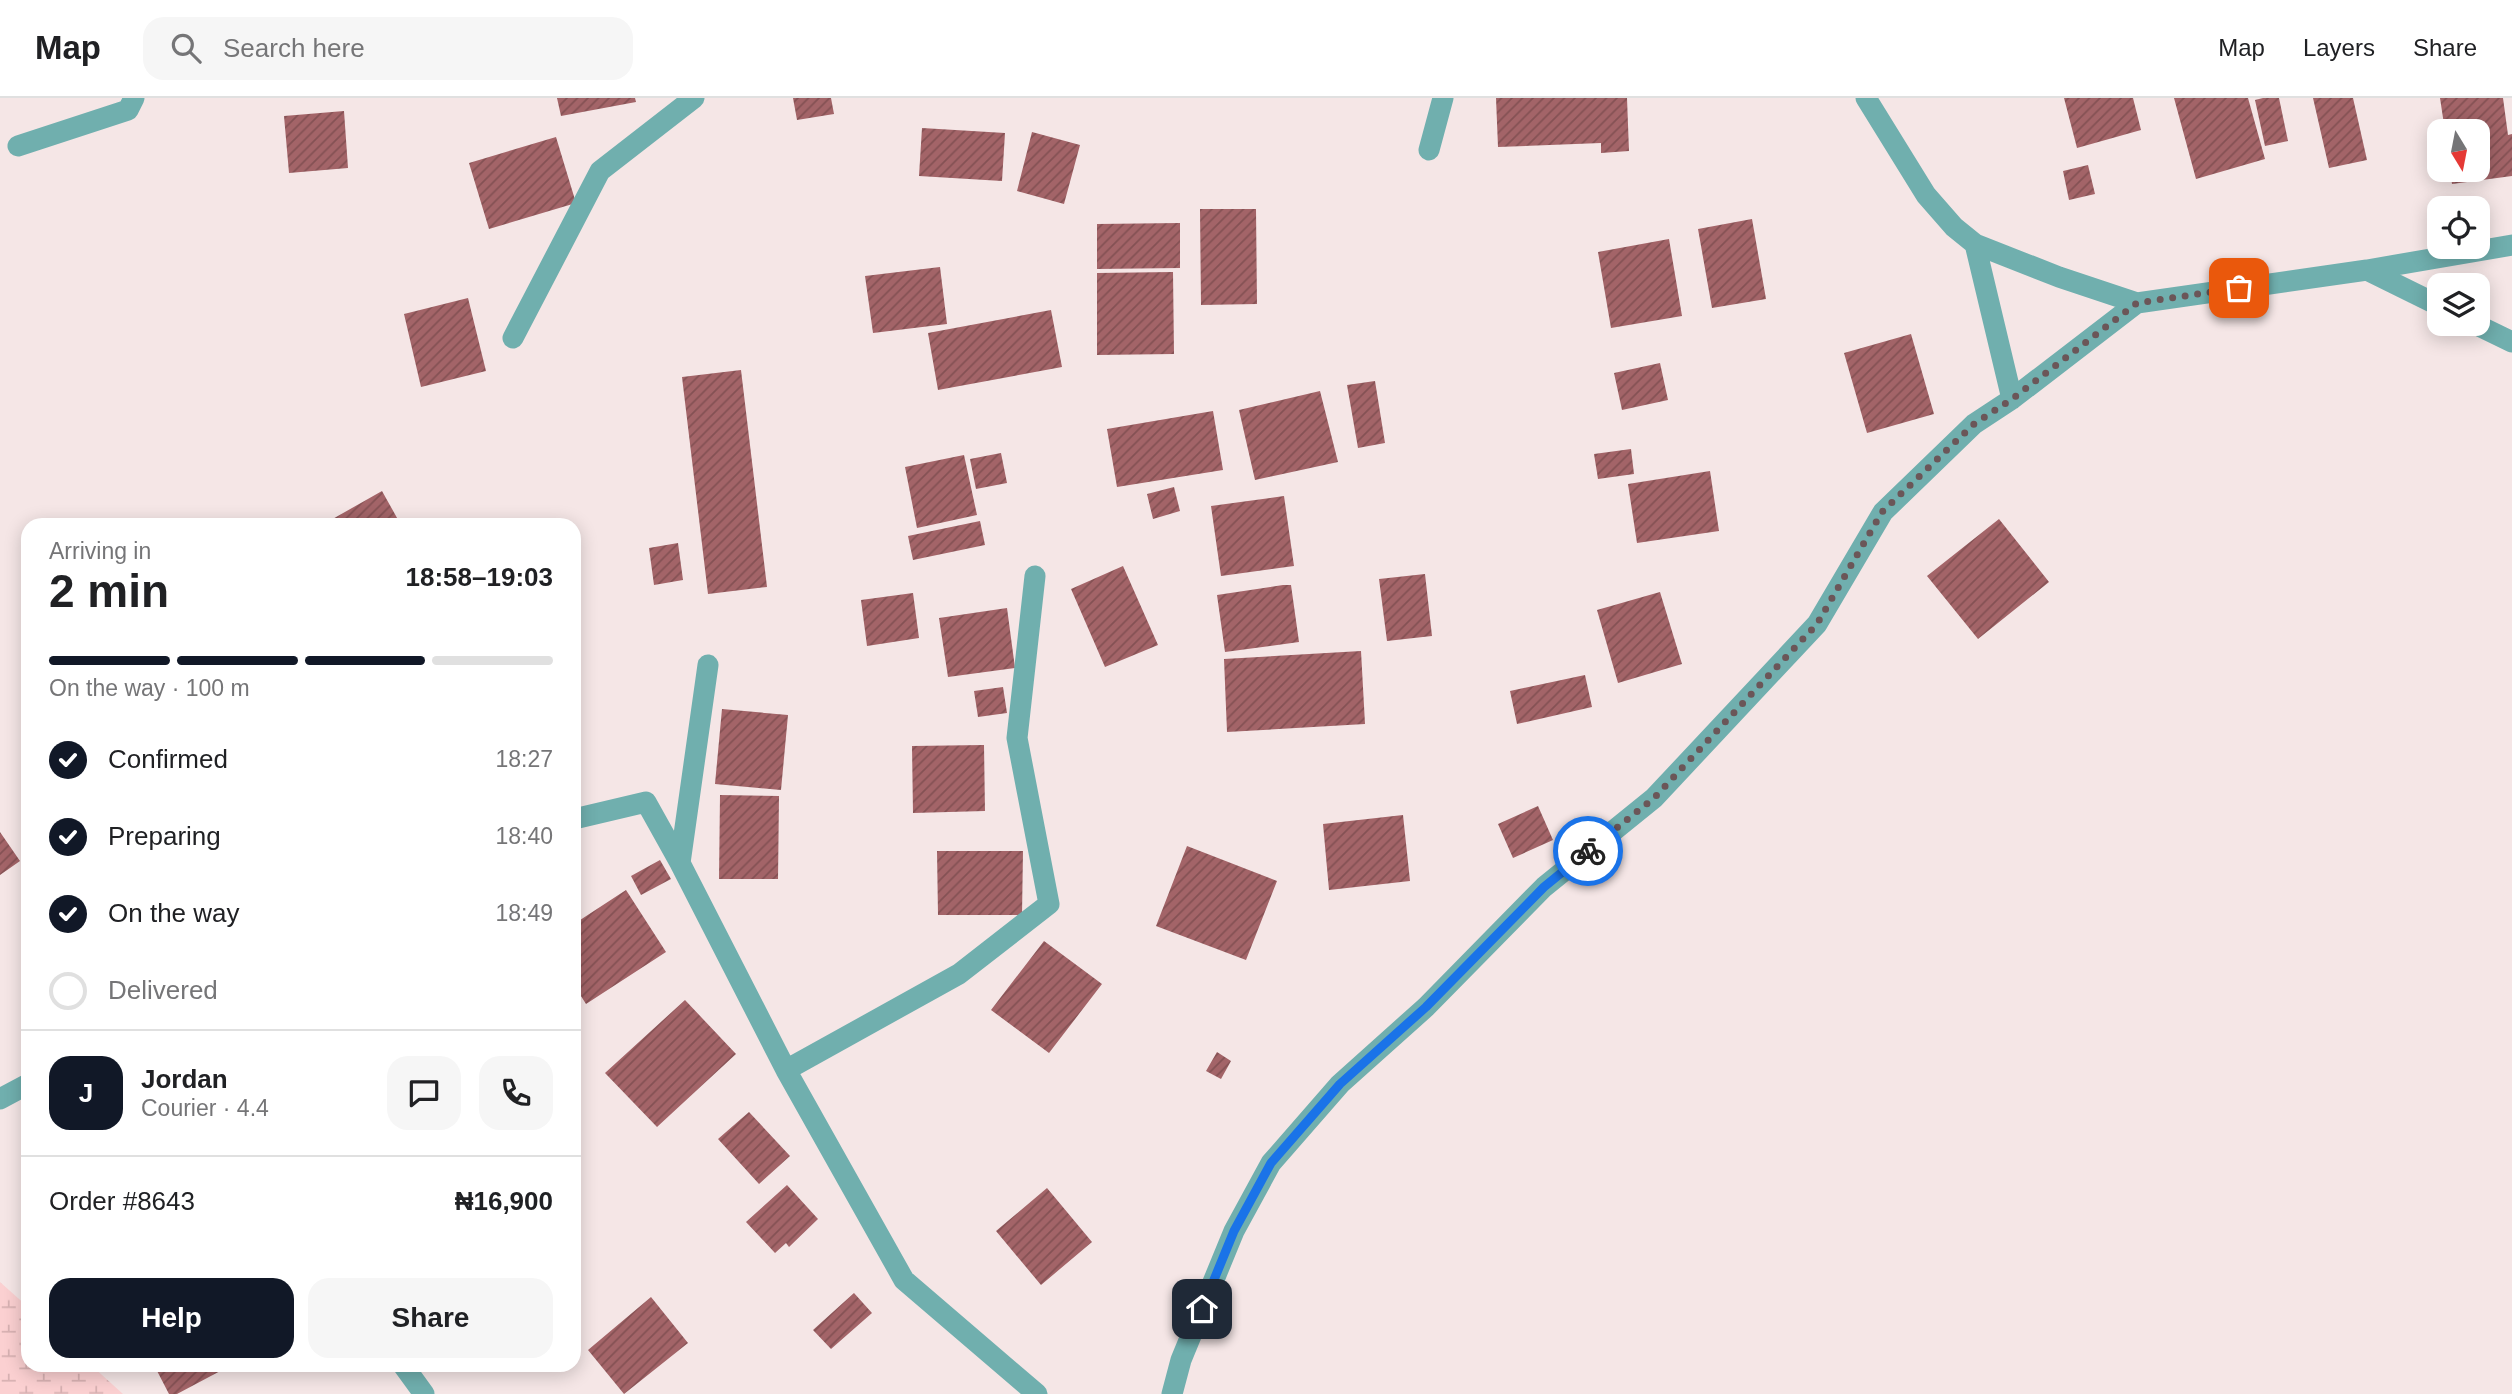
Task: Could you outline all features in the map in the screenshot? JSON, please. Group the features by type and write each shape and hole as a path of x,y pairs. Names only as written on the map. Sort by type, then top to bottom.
{"street":[{"path":"18,146 128,110 134,98"},
{"path":"513,338 600,170 694,98"},
{"path":"1429,150 1443,98"},
{"path":"1866,98 1926,195 1954,227 1975,244 2059,277 2137,303 2367,270 2512,245"},
{"path":"1975,244 2012,399"},
{"path":"2367,270 2427,300"},
{"path":"1172,1394 1181,1360 1234,1231 1271,1163 1340,1084 1426,1007 1544,887 1654,798 1817,624 1882,512 1974,424 2012,399 2137,303"},
{"path":"2490,331 2512,342"},
{"path":"786,1070 959,974 1049,904 1017,737 1035,576"},
{"path":"680,863 708,665"},
{"path":"581,817 646,802 786,1070 904,1280 1037,1394"},
{"path":"0,1099 21,1088"},
{"path":"408,1372 424,1394"}],"green space":[{"path":"0,1282 21,1301 21,1372 99,1372 123,1394 0,1394"}],"building":[{"path":"557,98 635,98 636,102 561,116"},
{"path":"793,98 831,98 834,114 797,120"},
{"path":"1496,98 1627,98 1629,151 1601,153 1601,143 1498,147"},
{"path":"2064,98 2133,98 2141,130 2077,148"},
{"path":"2174,98 2248,98 2265,159 2196,179"},
{"path":"2279,98 2288,141 2265,146 2255,100"},
{"path":"2313,98 2353,98 2367,160 2329,168"},
{"path":"2440,98 2503,98 2508,135 2512,134 2512,176 2490,179 2490,119 2443,119"},
{"path":"344,111 348,168 289,173 284,116"},
{"path":"922,128 1005,133 1002,181 919,176"},
{"path":"1032,132 1080,145 1064,204 1017,191"},
{"path":"556,137 576,203 489,229 469,163"},
{"path":"2088,165 2095,194 2069,200 2063,171"},
{"path":"1200,209 1256,209 1257,304 1201,305"},
{"path":"1752,219 1766,299 1712,308 1698,229"},
{"path":"1180,223 1180,268 1097,269 1097,224"},
{"path":"1669,239 1682,316 1611,328 1598,252"},
{"path":"940,267 947,324 873,333 865,276"},
{"path":"1173,272 1174,354 1097,355 1097,273"},
{"path":"468,298 486,371 421,387 404,314"},
{"path":"1051,310 1062,367 938,390 928,333"},
{"path":"1911,334 1934,414 1867,433 1844,353"},
{"path":"1660,363 1668,400 1622,410 1614,373"},
{"path":"741,370 767,587 708,594 682,377"},
{"path":"1375,381 1385,443 1358,448 1347,385"},
{"path":"1320,391 1338,462 1255,480 1239,410"},
{"path":"1213,411 1223,470 1117,487 1107,429"},
{"path":"1631,449 1634,474 1598,479 1594,454"},
{"path":"1001,453 1007,483 976,489 970,459"},
{"path":"964,455 977,515 917,528 905,467"},
{"path":"1710,471 1719,531 1637,543 1628,484"},
{"path":"1174,487 1180,511 1153,519 1147,494"},
{"path":"382,491 397,518 334,518"},
{"path":"1284,496 1294,566 1221,576 1211,506"},
{"path":"1999,519 2049,582 1978,639 1927,576"},
{"path":"980,521 985,545 913,560 908,536"},
{"path":"678,543 683,580 654,585 649,548"},
{"path":"1123,566 1158,645 1105,667 1071,589"},
{"path":"1425,574 1432,636 1387,641 1379,579"},
{"path":"1291,585 1299,642 1225,652 1217,595"},
{"path":"1660,592 1682,664 1618,683 1597,610"},
{"path":"913,593 919,638 867,646 861,600"},
{"path":"1007,608 1015,668 948,677 939,618"},
{"path":"1361,651 1365,724 1227,732 1224,659"},
{"path":"1585,675 1592,707 1517,724 1510,691"},
{"path":"1003,687 1007,713 978,717 974,691"},
{"path":"722,709 788,715 781,790 715,784"},
{"path":"984,745 985,811 913,813 912,746"},
{"path":"720,795 779,796 778,879 719,879"},
{"path":"1538,806 1553,840 1513,858 1498,824"},
{"path":"1403,815 1410,881 1329,890 1323,824"},
{"path":"0,832 20,861 0,875"},
{"path":"1187,846 1277,881 1246,960 1156,926"},
{"path":"937,851 1023,851 1022,915 938,915"},
{"path":"660,860 671,879 641,895 631,876"},
{"path":"626,890 666,952 586,1004 581,996 581,919"},
{"path":"1044,941 1102,984 1049,1053 991,1010"},
{"path":"685,1000 736,1054 657,1127 605,1073"},
{"path":"1217,1052 1231,1061 1221,1079 1206,1071"},
{"path":"749,1112 790,1156 759,1184 718,1139"},
{"path":"787,1185 818,1219 789,1247 786,1243 775,1253 746,1222"},
{"path":"1047,1188 1092,1242 1041,1285 996,1231"},
{"path":"854,1293 872,1313 831,1349 813,1330"},
{"path":"651,1297 688,1343 624,1394 588,1350"},
{"path":"158,1372 218,1372 177,1394 169,1394"}],"way so far":[{"path":"1588,851 1654,798 1817,624 1882,512 1974,424 2012,399 2137,303 2239,288"}],"route":[{"path":"1202,1309 1234,1231 1271,1163 1340,1084 1426,1007 1544,887 1588,851"}]}
